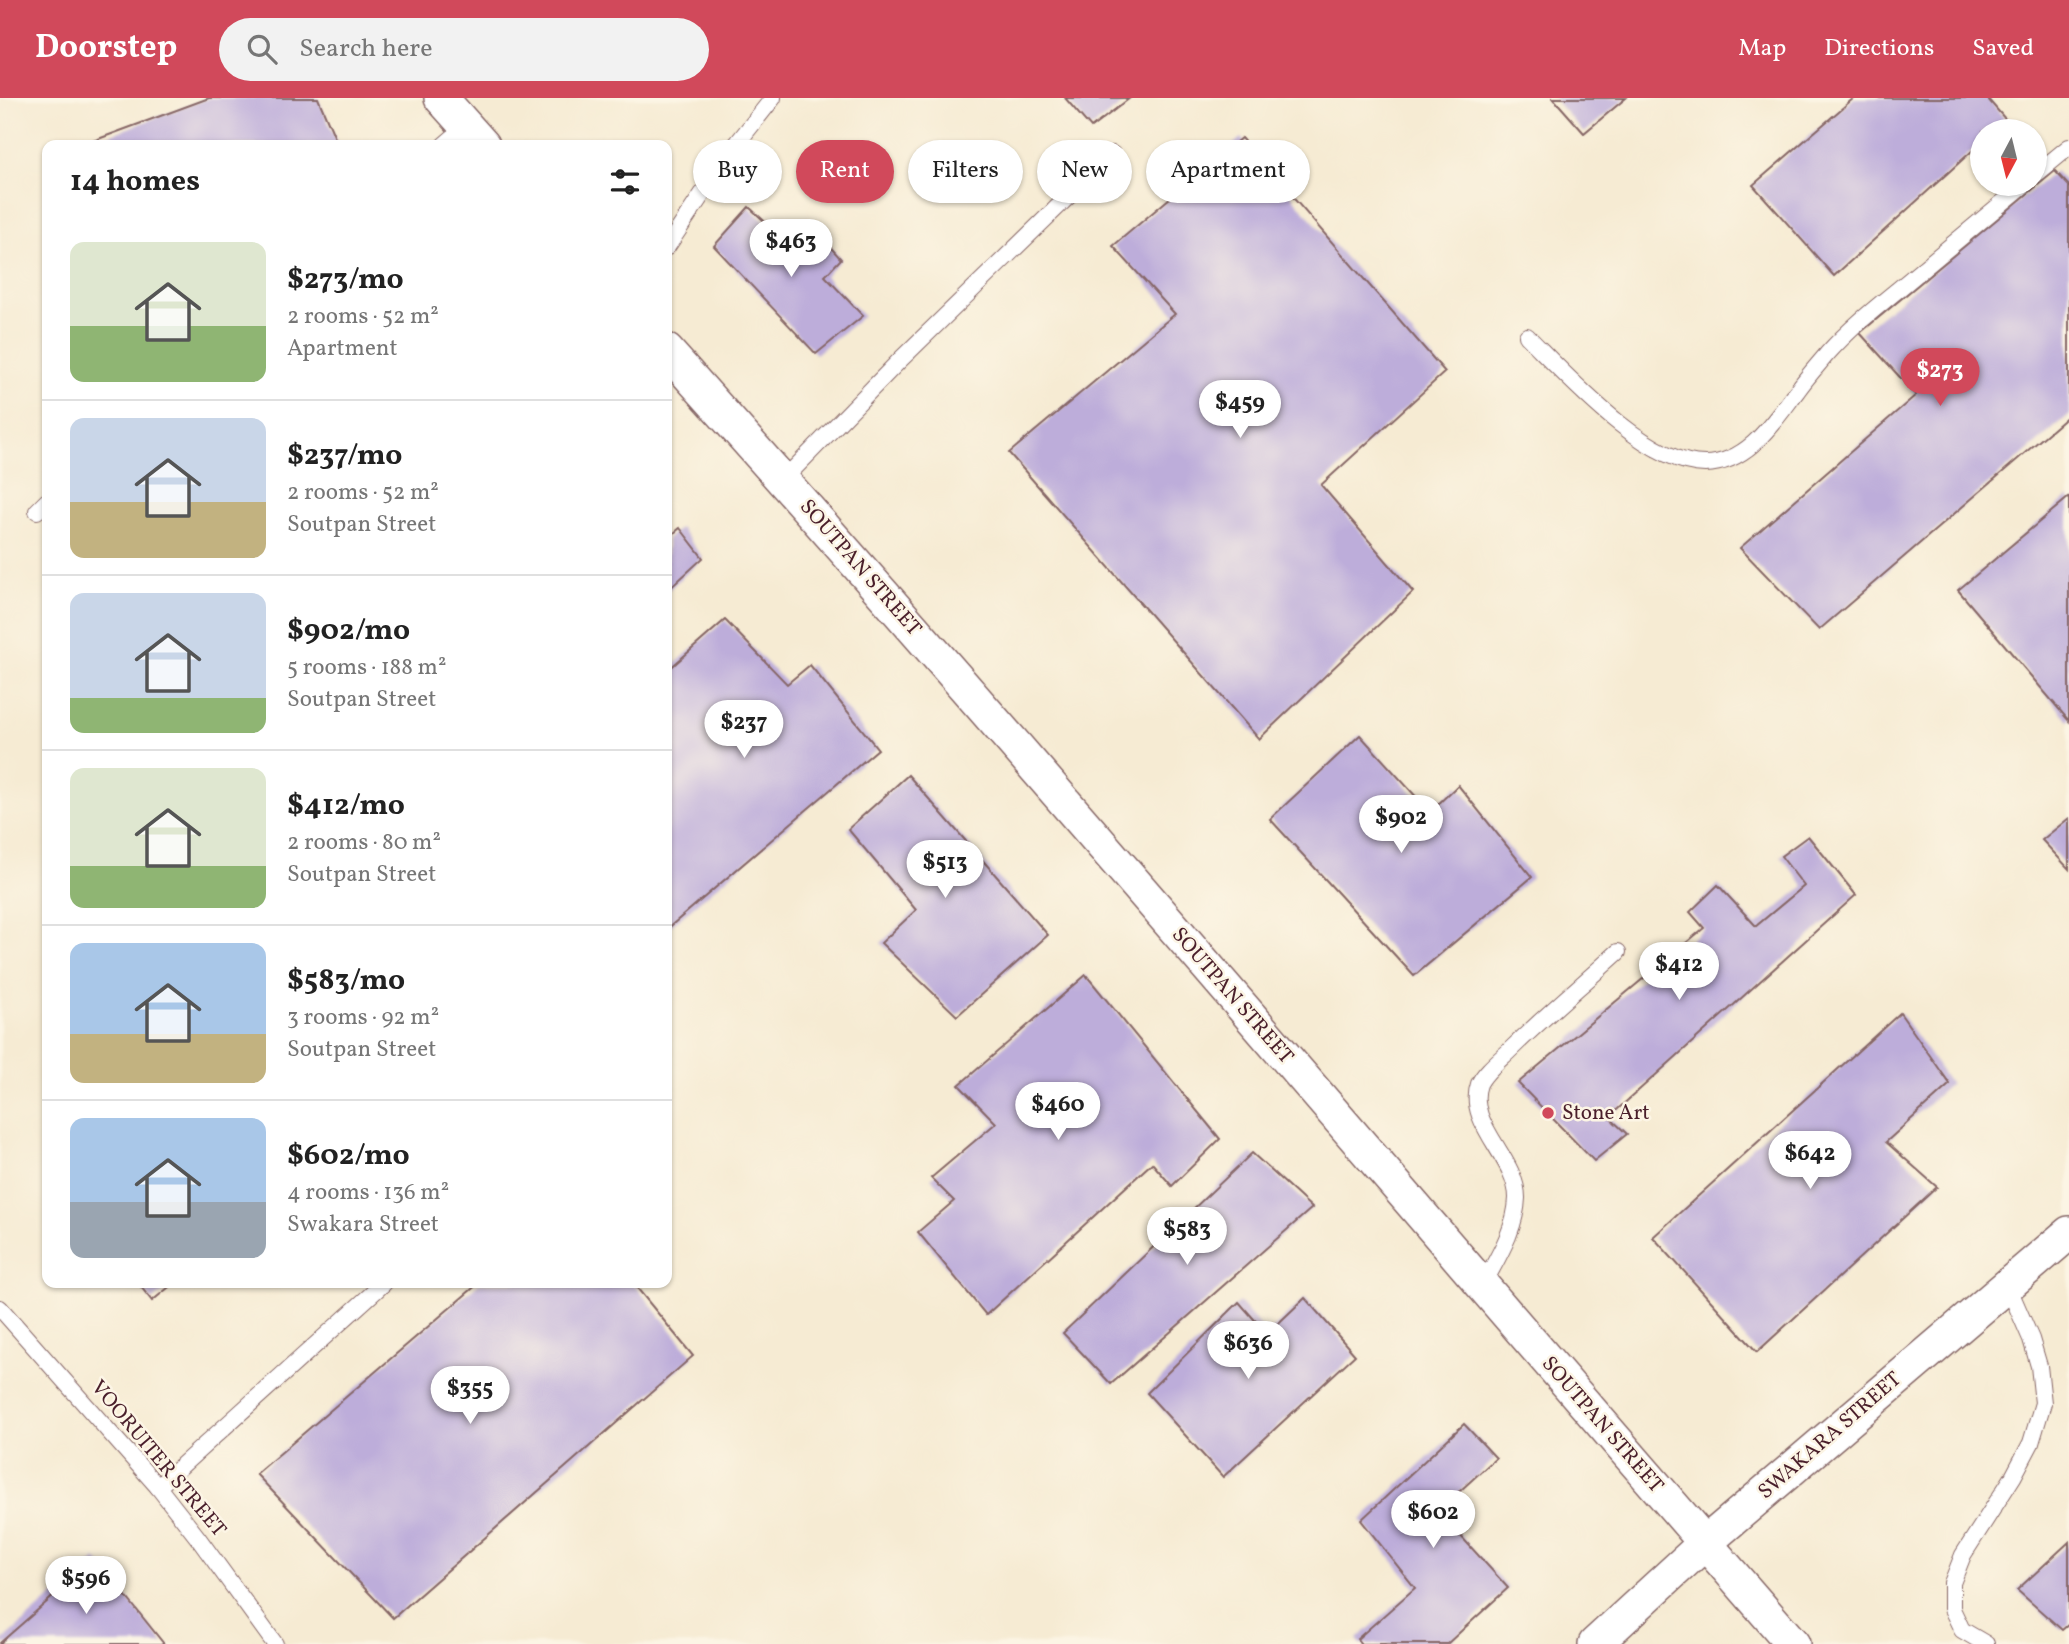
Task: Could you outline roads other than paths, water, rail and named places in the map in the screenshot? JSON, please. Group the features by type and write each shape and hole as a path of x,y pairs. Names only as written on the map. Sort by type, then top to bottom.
{"street":[{"path":"441,98 464,139"},
{"name":"SOUTPAN STREET","path":"672,357 1168,921 1793,1644"},
{"name":"SWAKARA STREET","path":"1595,1644 1704,1543 2069,1233"}],"lane":[{"path":"672,240 731,151 773,98"},
{"path":"2048,164 2069,147"},
{"path":"1527,336 1599,405 1632,433 1658,450 1690,462 1721,462 1754,443 1772,426 1798,389 1855,326 2011,196"},
{"path":"783,480 900,360 1062,203"},
{"path":"1482,1287 1508,1234 1517,1196 1512,1174 1478,1108 1476,1095 1480,1081 1618,952"},
{"path":"1986,1644 1962,1630 1952,1609 1952,1583 1963,1555 2013,1477 2031,1443 2043,1403 2039,1366 2031,1339 2007,1284"},
{"path":"158,1487 378,1288"},
{"name":"VOORUITER STREET","path":"0,1308 158,1487 275,1644"}],"place":[{"name":"Stone Art","path":"1548,1113"}]}
